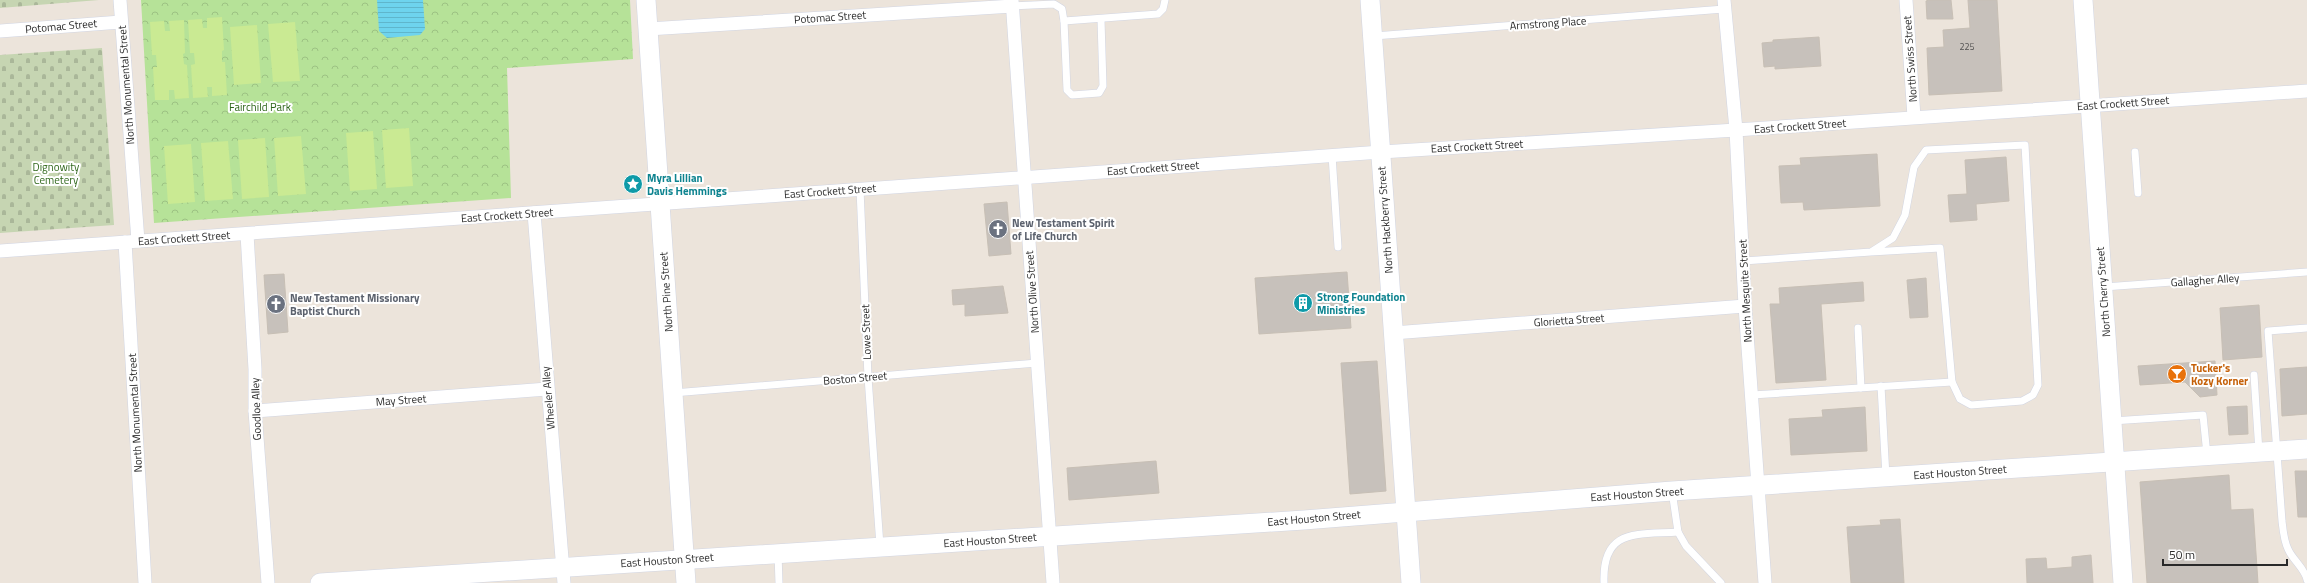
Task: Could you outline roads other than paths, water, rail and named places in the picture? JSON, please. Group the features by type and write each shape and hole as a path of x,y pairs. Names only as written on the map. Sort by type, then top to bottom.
{"main road":[{"name":"North Pine Street","path":"646,0 686,583"},
{"name":"North Hackberry Street","path":"1370,0 1411,583"},
{"name":"North Cherry Street","path":"2083,0 2123,583"},
{"name":"East Houston Street","path":"320,583 564,575 685,558 880,548 1304,520 1672,491 2307,449"}],"street":[{"name":"North Monumental Street","path":"120,0 132,242 145,583"},
{"name":"North Swiss Street","path":"1906,0 1914,117"},
{"name":"Potomac Street","path":"648,29 1012,3"},
{"name":"North Olive Street","path":"1012,3 1053,583"},
{"name":"North Mesquite Street","path":"1724,4 1736,130 1745,306 1765,583"},
{"name":"Potomac Street","path":"0,31 121,22"},
{"name":"East Crockett Street","path":"0,251 1332,155 1736,130 2307,91"},
{"name":"Wheeler Alley","path":"534,213 547,389 564,575"},
{"name":"Goodloe Alley","path":"247,234 255,369 255,411 268,583"},
{"name":"Glorietta Street","path":"1393,333 1745,306"},
{"name":"May Street","path":"255,411 547,389"}],"lane":[{"path":"1064,21 1101,20 1158,14 1163,10 1165,0"},
{"path":"1012,3 1054,4 1062,9 1064,21 1067,90 1072,95 1094,95 1099,93 1103,86 1101,20"},
{"name":"Armstrong Place","path":"1373,36 1724,4"},
{"path":"1743,261 1940,248 1952,382 1960,398 1971,405 2022,401 2033,395 2038,385 2025,145 1926,150 1914,167 1905,216 1893,238 1871,252"},
{"path":"2135,152 2138,193"},
{"path":"1332,155 1338,247"},
{"name":"Lowe Street","path":"860,189 868,377 880,548"},
{"name":"Gallagher Alley","path":"2102,287 2307,272"},
{"path":"1858,328 1861,388"},
{"path":"2268,452 2268,331 2307,328"},
{"name":"Boston Street","path":"673,393 1037,363"},
{"path":"2254,375 2287,547 2294,561 2307,576 2307,580"},
{"path":"1752,395 1952,382"},
{"path":"1881,386 1886,477"},
{"path":"2111,421 2203,415 2207,456"},
{"path":"1672,491 1678,532 1686,546 1721,583"},
{"path":"1604,583 1603,570 1611,546 1627,536 1678,532"},
{"path":"778,553 779,583"}],"water":[{"path":"377,0 423,0 425,29 420,35 387,38 379,31"}],"place":[{"name":"Myra Lillian Davis Hemmings","path":"633,184"},
{"name":"New Testament Spirit of Life Church","path":"998,229"},
{"name":"Strong Foundation Ministries","path":"1303,303"},
{"name":"New Testament Missionary Baptist Church","path":"276,304"},
{"name":"Tucker's Kozy Korner","path":"2177,374"}],"park label":[{"name":"Fairchild Park","path":"260,107"},
{"name":"Dignowity Cemetery","path":"56,173"}]}
